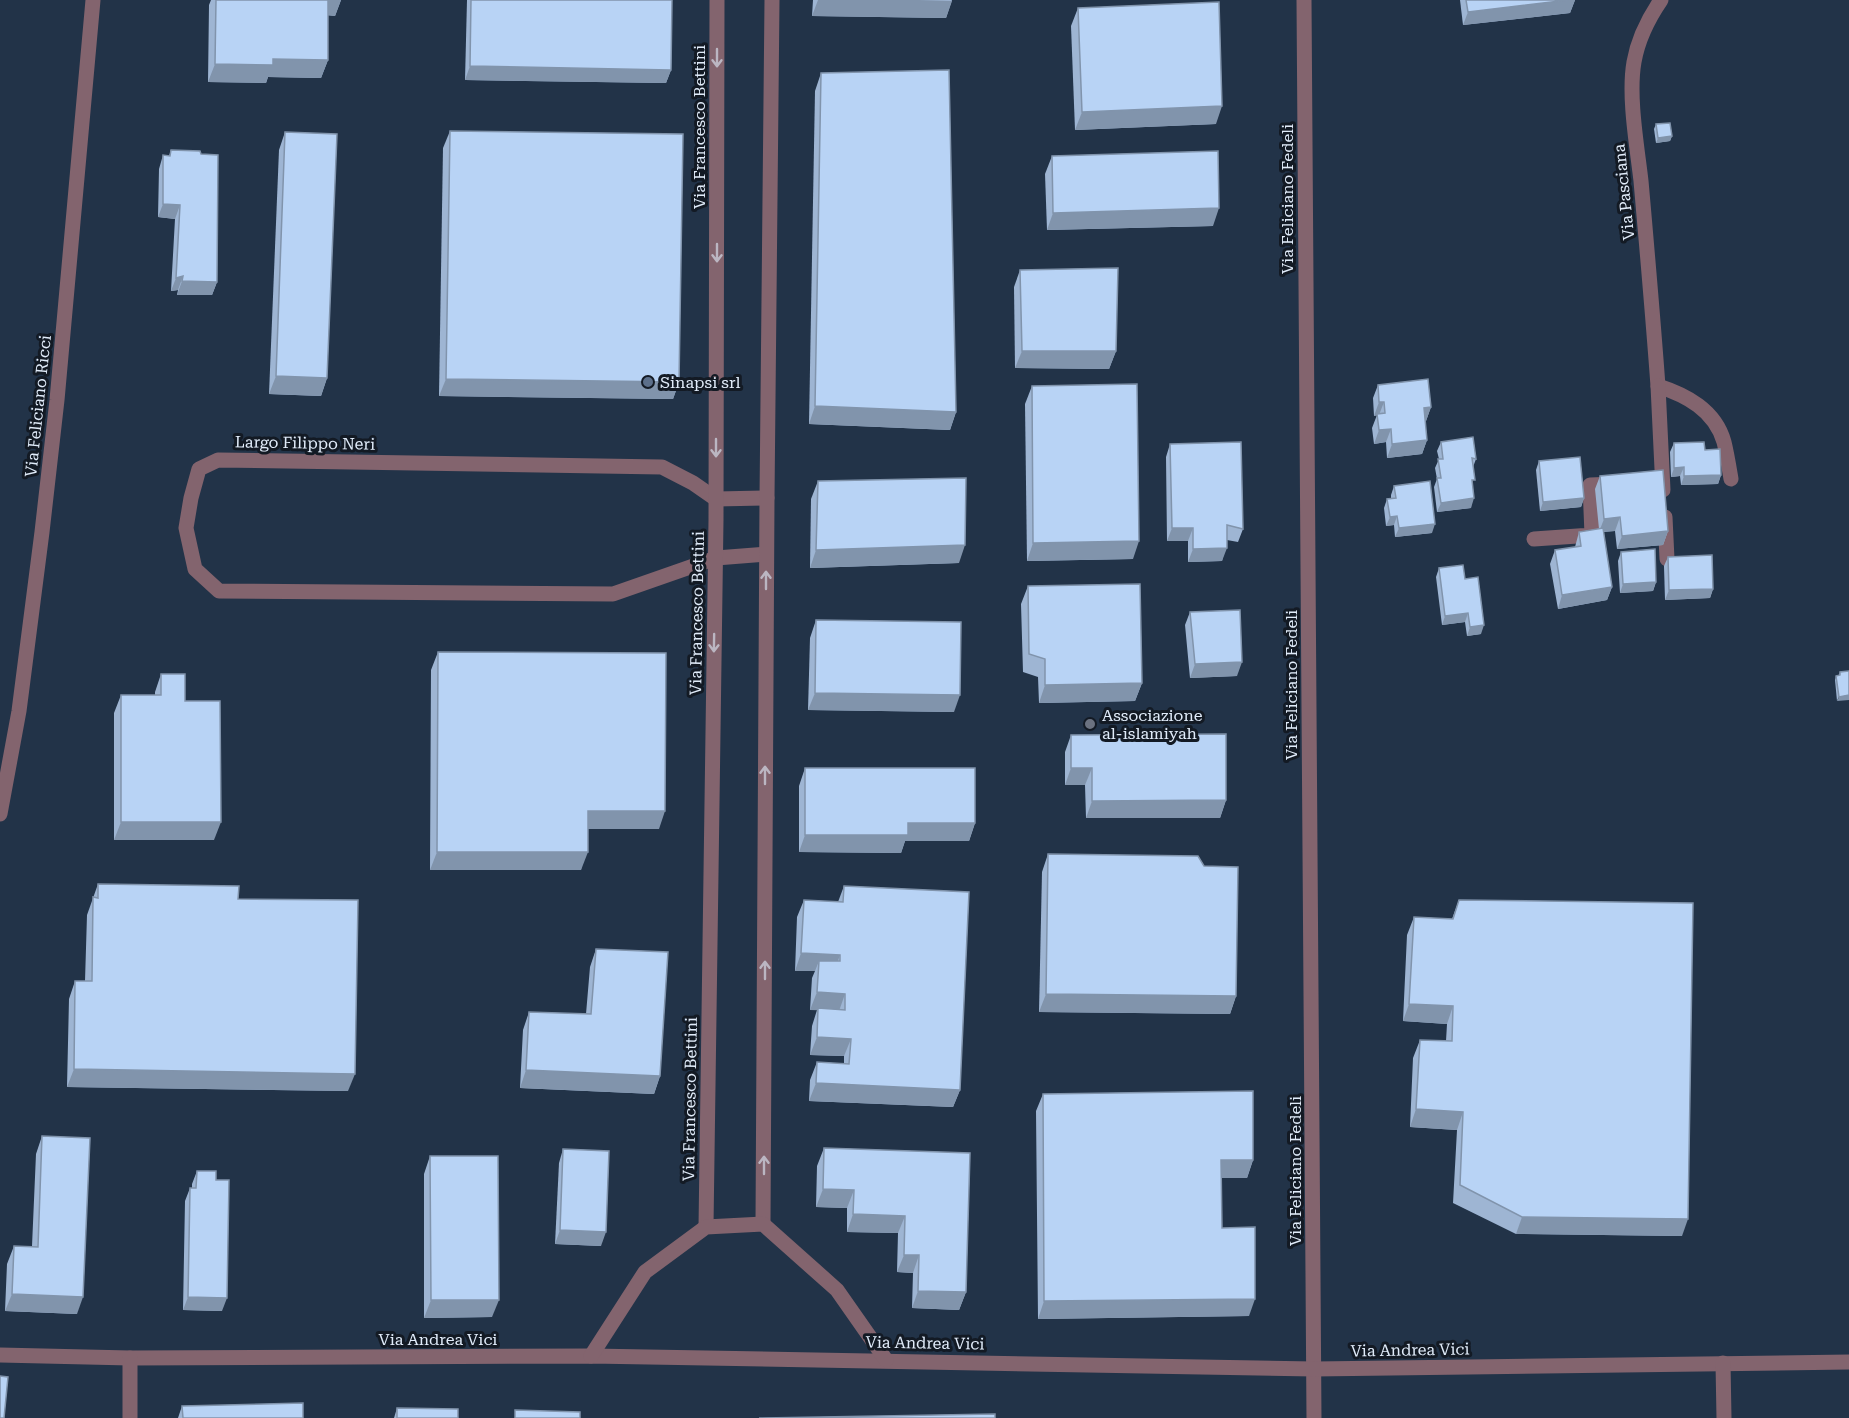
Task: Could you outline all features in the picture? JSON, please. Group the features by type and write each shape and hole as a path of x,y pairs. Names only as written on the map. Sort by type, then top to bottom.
{"street":[{"name":"Via Feliciano Ricci","path":"0,814 19,711 45,510 93,0"},
{"name":"Via Francesco Bettini","path":"706,1227 716,558 717,0"},
{"path":"764,1224 766,554 772,0"},
{"name":"Via Feliciano Fedeli","path":"1304,0 1314,1418"},
{"name":"Via Pasciana","path":"1661,0 1645,26 1637,49 1632,75 1632,90 1648,252 1658,386 1658,482 1667,559"},
{"path":"1658,386 1694,401 1717,425 1724,441 1731,479"},
{"name":"Largo Filippo Neri","path":"716,499 693,483 662,467 218,460 199,469 186,528 195,569 219,591 613,594 716,558"},
{"path":"1534,539 1592,535 1590,485 1632,483"},
{"path":"716,499 767,498"},
{"path":"716,558 766,554"},
{"path":"591,1356 645,1272 706,1227 764,1224 837,1290 886,1360"},
{"name":"Via Andrea Vici","path":"0,1355 130,1358 591,1356 1314,1369 1849,1362"},
{"path":"130,1358 130,1418"},
{"path":"1723,1363 1724,1418"}],"building":[{"path":"216,0 328,0 328,60 273,59 273,65 215,64"},
{"path":"471,0 672,0 671,70 470,66"},
{"path":"1466,0 1568,0 1468,12"},
{"path":"1219,2 1222,106 1082,112 1078,8"},
{"path":"949,70 956,412 815,406 821,73"},
{"path":"1670,123 1672,136 1658,138 1656,124"},
{"path":"450,131 683,134 679,382 446,379"},
{"path":"285,132 337,134 327,378 276,376"},
{"path":"171,150 200,151 201,154 218,155 217,282 182,281 183,276 176,278 180,205 163,204 163,155 170,156"},
{"path":"1218,151 1219,208 1053,213 1052,156"},
{"path":"1118,268 1116,351 1022,351 1020,270"},
{"path":"1428,379 1431,407 1424,408 1427,440 1392,444 1391,429 1379,430 1377,414 1385,413 1384,402 1379,402 1378,385"},
{"path":"1137,384 1139,541 1033,543 1032,386"},
{"path":"1473,437 1476,459 1472,458 1475,480 1472,480 1474,498 1441,503 1437,478 1441,478 1438,459 1443,459 1441,442"},
{"path":"1241,442 1243,529 1227,525 1227,548 1193,549 1193,528 1172,528 1170,444"},
{"path":"1704,442 1705,450 1720,449 1721,475 1684,476 1684,467 1674,468 1674,443"},
{"path":"1580,457 1584,498 1543,502 1539,461"},
{"path":"1663,470 1668,531 1622,536 1620,517 1604,519 1600,476"},
{"path":"966,478 965,545 816,550 818,481"},
{"path":"1430,481 1435,524 1399,528 1397,516 1390,517 1387,499 1396,498 1394,486"},
{"path":"1603,528 1612,587 1562,595 1555,550 1581,546 1579,532"},
{"path":"1655,549 1656,582 1623,584 1621,552"},
{"path":"1712,555 1713,589 1669,590 1668,557"},
{"path":"1463,565 1465,579 1478,577 1484,625 1470,627 1468,613 1445,616 1439,568"},
{"path":"1140,584 1142,683 1045,685 1045,659 1029,654 1028,586"},
{"path":"1240,610 1242,662 1195,664 1190,612"},
{"path":"816,620 961,622 960,695 815,693"},
{"path":"438,652 666,653 665,811 588,811 588,852 437,852"},
{"path":"1849,671 1849,695 1839,697 1836,676 1840,675 1840,672"},
{"path":"161,674 185,674 185,701 220,701 221,822 121,822 121,695 161,695"},
{"path":"1226,734 1226,800 1092,801 1092,768 1071,768 1071,735"},
{"path":"805,768 975,768 975,823 908,823 908,835 805,835"},
{"path":"1048,854 1198,856 1204,866 1238,867 1236,996 1046,994"},
{"path":"98,884 239,886 238,899 358,900 355,1074 74,1069 75,981 92,981 93,897 98,898"},
{"path":"844,886 969,892 960,1090 816,1083 817,1062 849,1064 851,1039 817,1037 818,1008 845,1010 845,994 817,992 819,961 840,961 840,955 801,953 804,900 843,902"},
{"path":"1459,900 1693,903 1688,1219 1522,1217 1460,1185 1463,1112 1416,1109 1420,1040 1452,1041 1453,1006 1409,1004 1414,917 1453,919"},
{"path":"596,949 668,952 660,1076 526,1070 529,1012 591,1014"},
{"path":"1253,1091 1253,1160 1221,1160 1222,1228 1255,1227 1255,1299 1044,1301 1043,1094"},
{"path":"42,1136 90,1138 83,1297 12,1294 14,1246 38,1247"},
{"path":"824,1148 970,1153 966,1292 918,1291 919,1255 904,1255 905,1216 853,1214 854,1190 823,1189"},
{"path":"563,1149 609,1151 606,1232 560,1230"},
{"path":"430,1156 498,1156 499,1300 431,1300"},
{"path":"197,1171 216,1171 216,1180 229,1180 227,1298 188,1297 190,1188 196,1188"},
{"path":"0,1376 8,1377 4,1418 0,1418"},
{"path":"303,1403 303,1418 183,1418 182,1406"},
{"path":"397,1408 458,1409 458,1418 397,1418"},
{"path":"515,1410 580,1412 580,1418 515,1418"},
{"path":"995,1414 995,1418 759,1418"}],"place":[{"name":"Sinapsi srl","path":"648,382"},
{"name":"Associazione al-islamiyah","path":"1090,724"}]}
